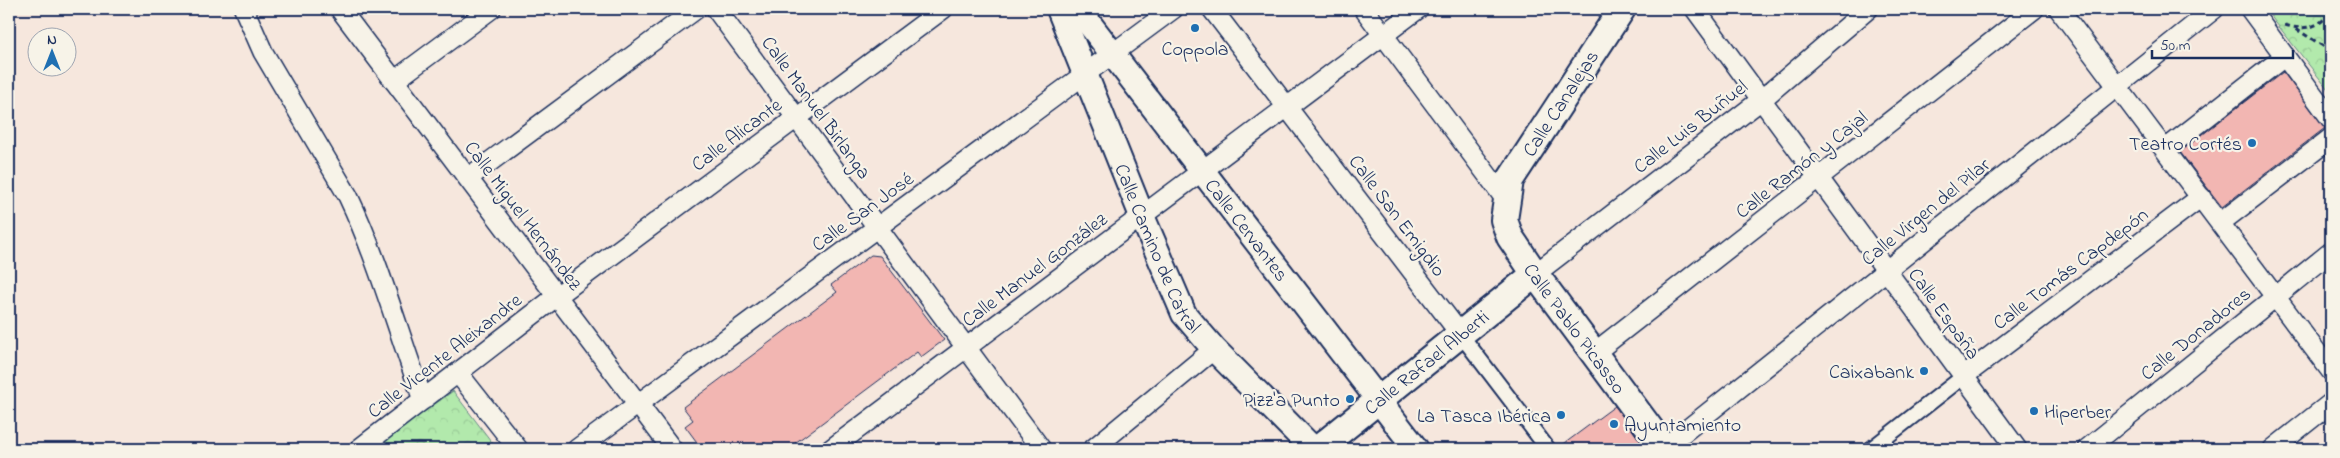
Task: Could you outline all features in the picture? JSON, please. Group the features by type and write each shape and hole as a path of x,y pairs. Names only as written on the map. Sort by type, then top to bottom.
{"main road":[{"name":"Calle Canalejas","path":"1506,200 1510,180 1622,9"},
{"name":"Calle Pablo Picasso","path":"1506,200 1504,220 1510,237 1534,274 1665,448"},
{"name":"Calle Rafael Alberti","path":"1318,449 1534,274"}],"street":[{"path":"244,9 263,52 357,216 386,292 422,400"},
{"name":"Calle Miguel Hernández","path":"340,9 672,449"},
{"path":"394,81 490,9"},
{"path":"468,178 696,9"},
{"name":"Calle Manuel Birlanga","path":"716,9 1041,449"},
{"name":"Calle Alicante","path":"557,296 943,9"},
{"name":"Calle Camino de Catral","path":"1059,9 1084,75 1184,314 1214,349 1313,449"},
{"name":"Calle Cervantes","path":"1078,9 1416,449"},
{"name":"Calle San José","path":"577,449 1174,9"},
{"name":"Calle San Emigdio","path":"1212,9 1548,449"},
{"path":"1364,9 1506,200"},
{"name":"Calle Manuel González","path":"831,449 1418,9"},
{"name":"Calle España","path":"1695,9 2017,449"},
{"name":"Calle Luis Buñuel","path":"1534,274 1761,100 1868,9"},
{"name":"Calle Ramón y Cajal","path":"1594,353 1819,179 2034,9"},
{"path":"2058,9 2115,86 2166,149 2331,371"},
{"name":"Calle Virgen del Pilar","path":"1665,448 2115,86 2214,9"},
{"path":"2250,9 2331,119"},
{"path":"2166,149 2285,56"},
{"path":"2220,223 2331,138"},
{"name":"Calle Tomás Capdepón","path":"1872,449 1964,376 2201,197"},
{"name":"Calle Donadores","path":"2087,449 2331,252"},
{"name":"Calle Vicente Aleixandre","path":"359,449 557,296"},
{"path":"1093,449 1214,349"},
{"path":"458,372 518,449"},
{"path":"2273,449 2331,403"}],"path":[{"path":"2279,20 2284,25 2295,28 2310,28 2326,20 2331,11"},
{"path":"2295,28 2323,46 2331,55"}],"green space":[{"path":"2265,9 2331,9 2331,93"},
{"path":"453,391 497,449 372,449"}],"building":[{"name":"Teatro Cortés","path":"2283,72 2325,128 2222,207 2180,152"},
{"path":"871,255 880,256 944,340 921,357 917,352 787,449 702,449 685,426 693,420 683,407 837,292 831,285"},
{"name":"Ayuntamiento","path":"1615,406 1646,449 1557,449"}],"place":[{"name":"Coppola","path":"1195,28"},
{"name":"Teatro Cortés","path":"2252,143"},
{"name":"Caixabank","path":"1924,371"},
{"name":"Pizz'a Punto","path":"1350,399"},
{"name":"Hiperber","path":"2034,411"},
{"name":"La Tasca Ibérica","path":"1561,415"},
{"name":"Ayuntamiento","path":"1614,424"}]}
